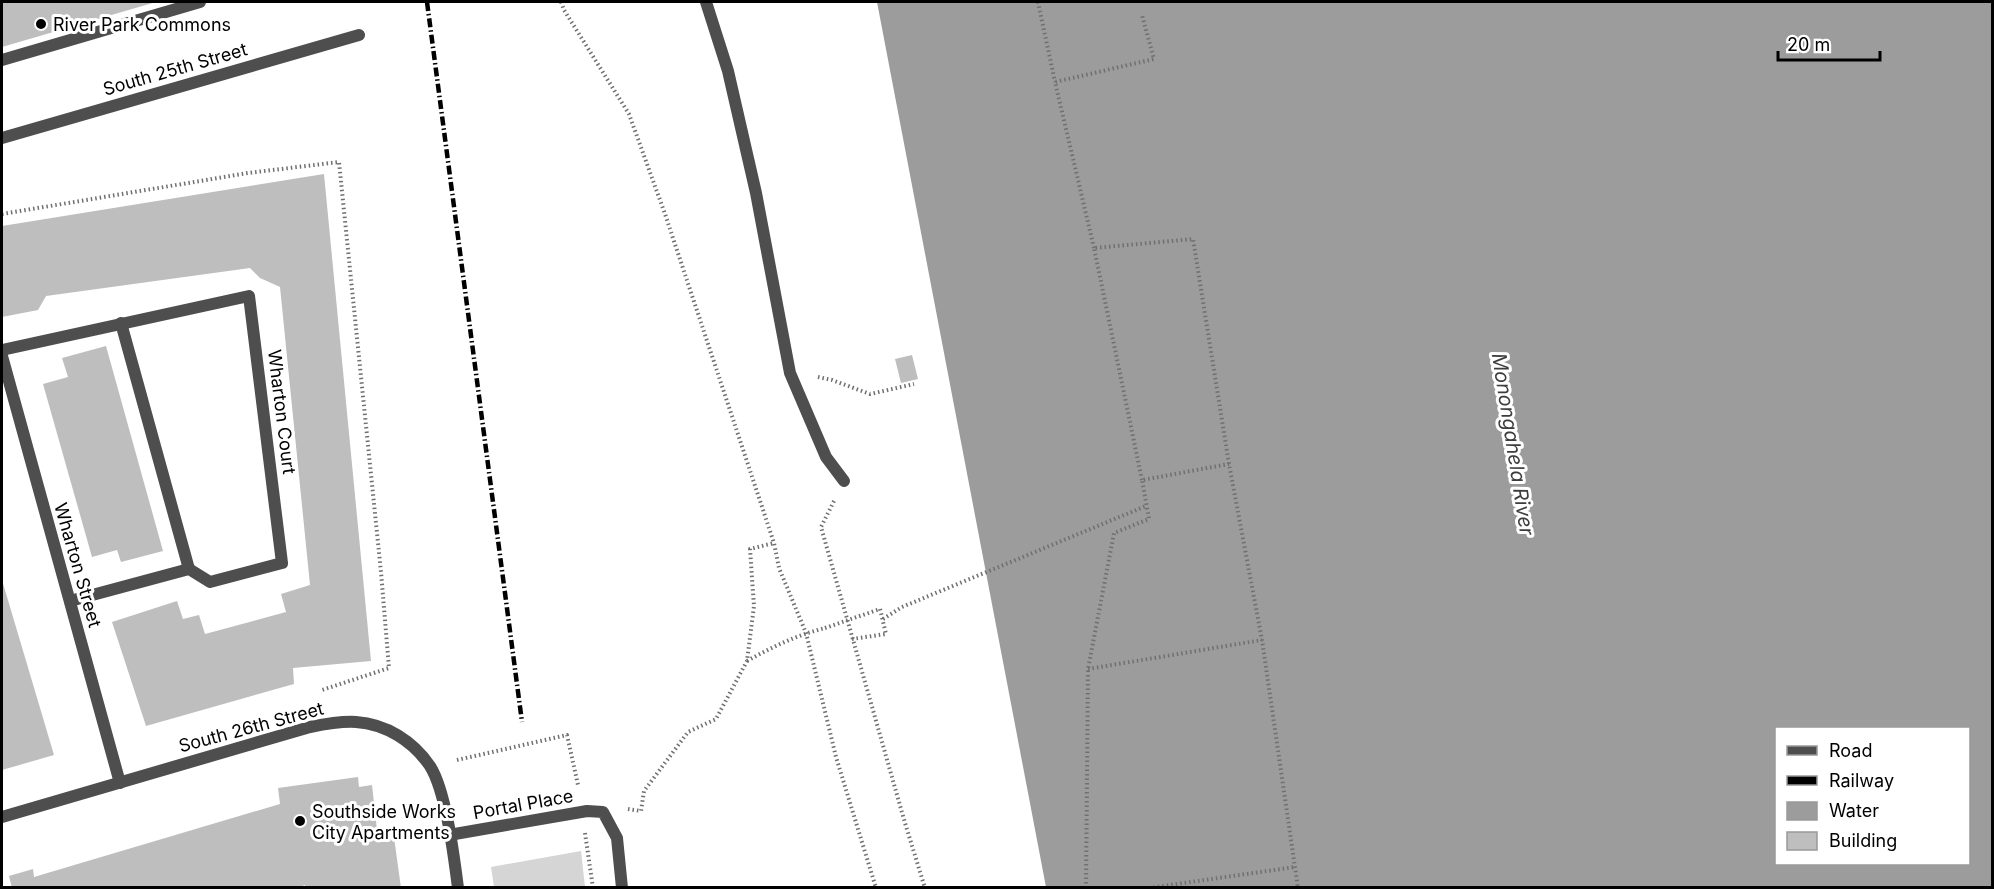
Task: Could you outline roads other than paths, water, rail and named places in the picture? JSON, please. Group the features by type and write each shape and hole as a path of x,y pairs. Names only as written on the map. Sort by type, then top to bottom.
{"street":[{"path":"2,60 200,2"},
{"path":"706,2 728,71 756,193 790,373 826,457 844,481"},
{"name":"South 25th Street","path":"2,138 359,35"},
{"name":"Wharton Court","path":"2,350 249,296 282,563 210,582 189,569"},
{"path":"70,601 189,569 122,323"},
{"name":"Wharton Street","path":"2,356 120,783"},
{"name":"South 26th Street","path":"2,817 310,727 358,722 387,730 407,740 430,766 438,785 458,888"},
{"name":"Portal Place","path":"449,835 587,811 603,812 617,838 622,888"}],"water":[{"name":"Monongahela River","path":"877,2 1992,2 1992,887 1046,887"}],"railway":[{"path":"427,2 522,722"}],"place":[{"name":"River Park Commons","path":"41,24"},
{"name":"Southside Works City Apartments","path":"300,821"}]}
